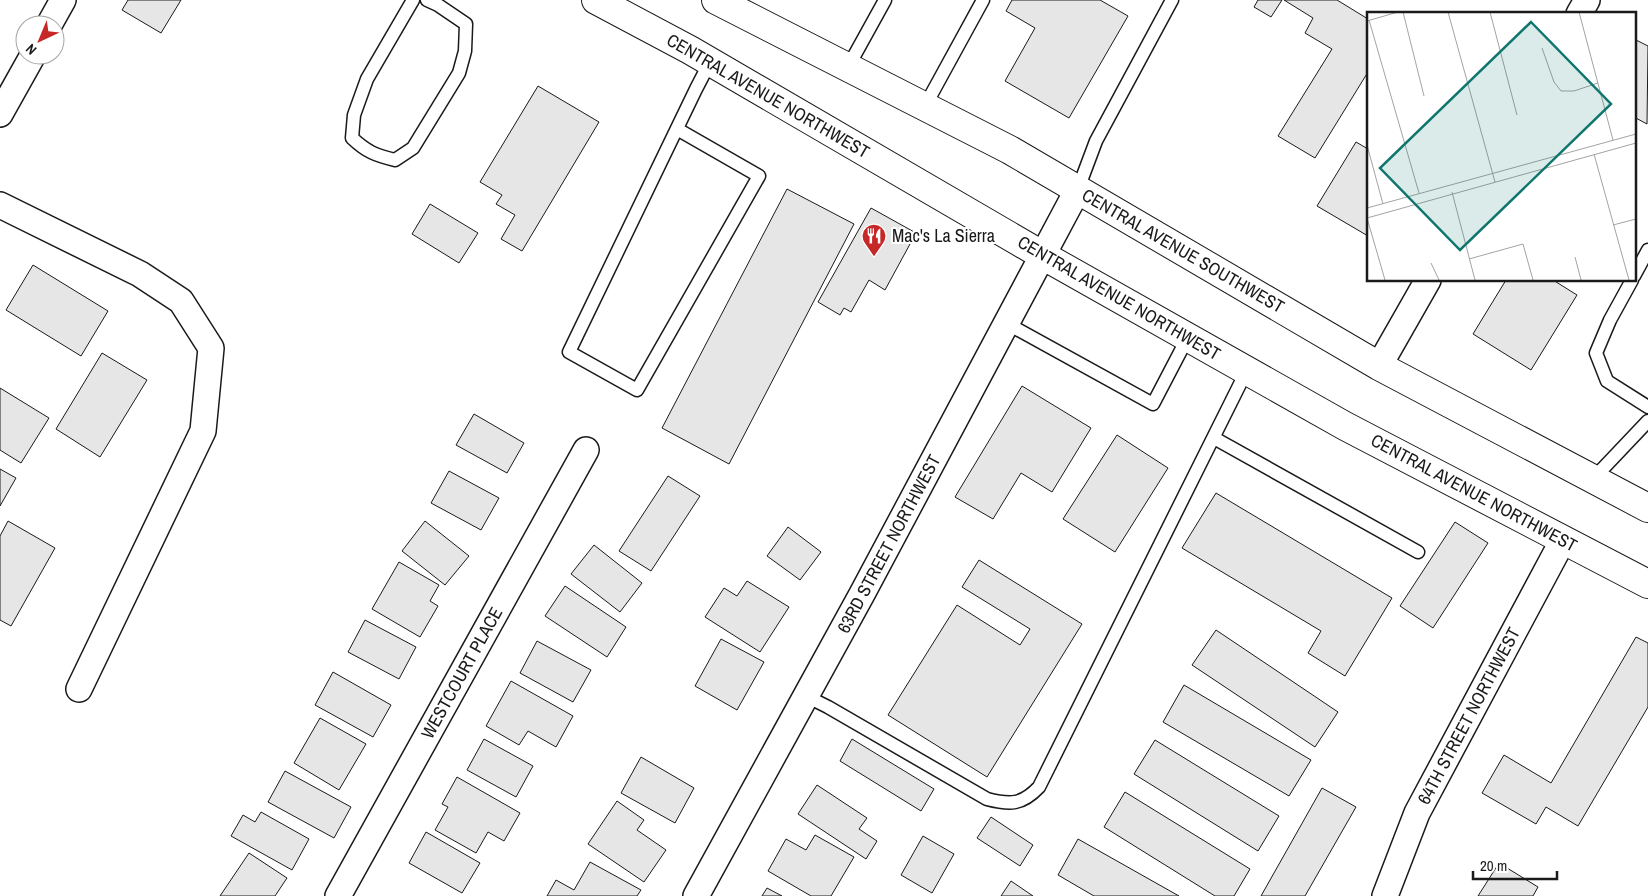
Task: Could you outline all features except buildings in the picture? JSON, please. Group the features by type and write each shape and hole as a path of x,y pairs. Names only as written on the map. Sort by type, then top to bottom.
{"main road":[{"name":"CENTRAL AVENUE NORTHWEST","path":"596,0 710,62 1042,255 1345,426 1648,584"},
{"name":"CENTRAL AVENUE SOUTHWEST","path":"716,0 1010,150 1379,366 1648,508"}],"street":[{"path":"1580,12 1587,0"},
{"path":"0,114 27,65"},
{"name":"63RD STREET NORTHWEST","path":"696,896 862,594 1078,189"},
{"path":"0,205 140,274 181,301 211,348 203,431 79,689"},
{"path":"1379,366 1427,281"},
{"name":"WESTCOURT PLACE","path":"338,896 586,450"},
{"name":"64TH STREET NORTHWEST","path":"1385,896 1417,813 1563,540"}],"lane":[{"path":"413,0 367,79 354,115 352,138 364,149 395,160 413,148 459,73 465,51 466,24 438,5 427,0"},
{"path":"848,67 886,0"},
{"path":"925,106 983,0"},
{"path":"1078,189 1096,141 1172,0"},
{"path":"678,129 759,176 636,390 569,352 710,62"},
{"path":"1636,272 1648,250"},
{"path":"1631,281 1610,320 1596,353 1607,381 1648,407"},
{"path":"1006,323 1153,404 1188,337"},
{"path":"806,696 987,799 1015,803 1030,796 1039,787 1247,370"},
{"path":"1593,479 1648,421"},
{"path":"1214,438 1418,552"}],"place":[{"name":"Mac's La Sierra","path":"874,257"}]}
